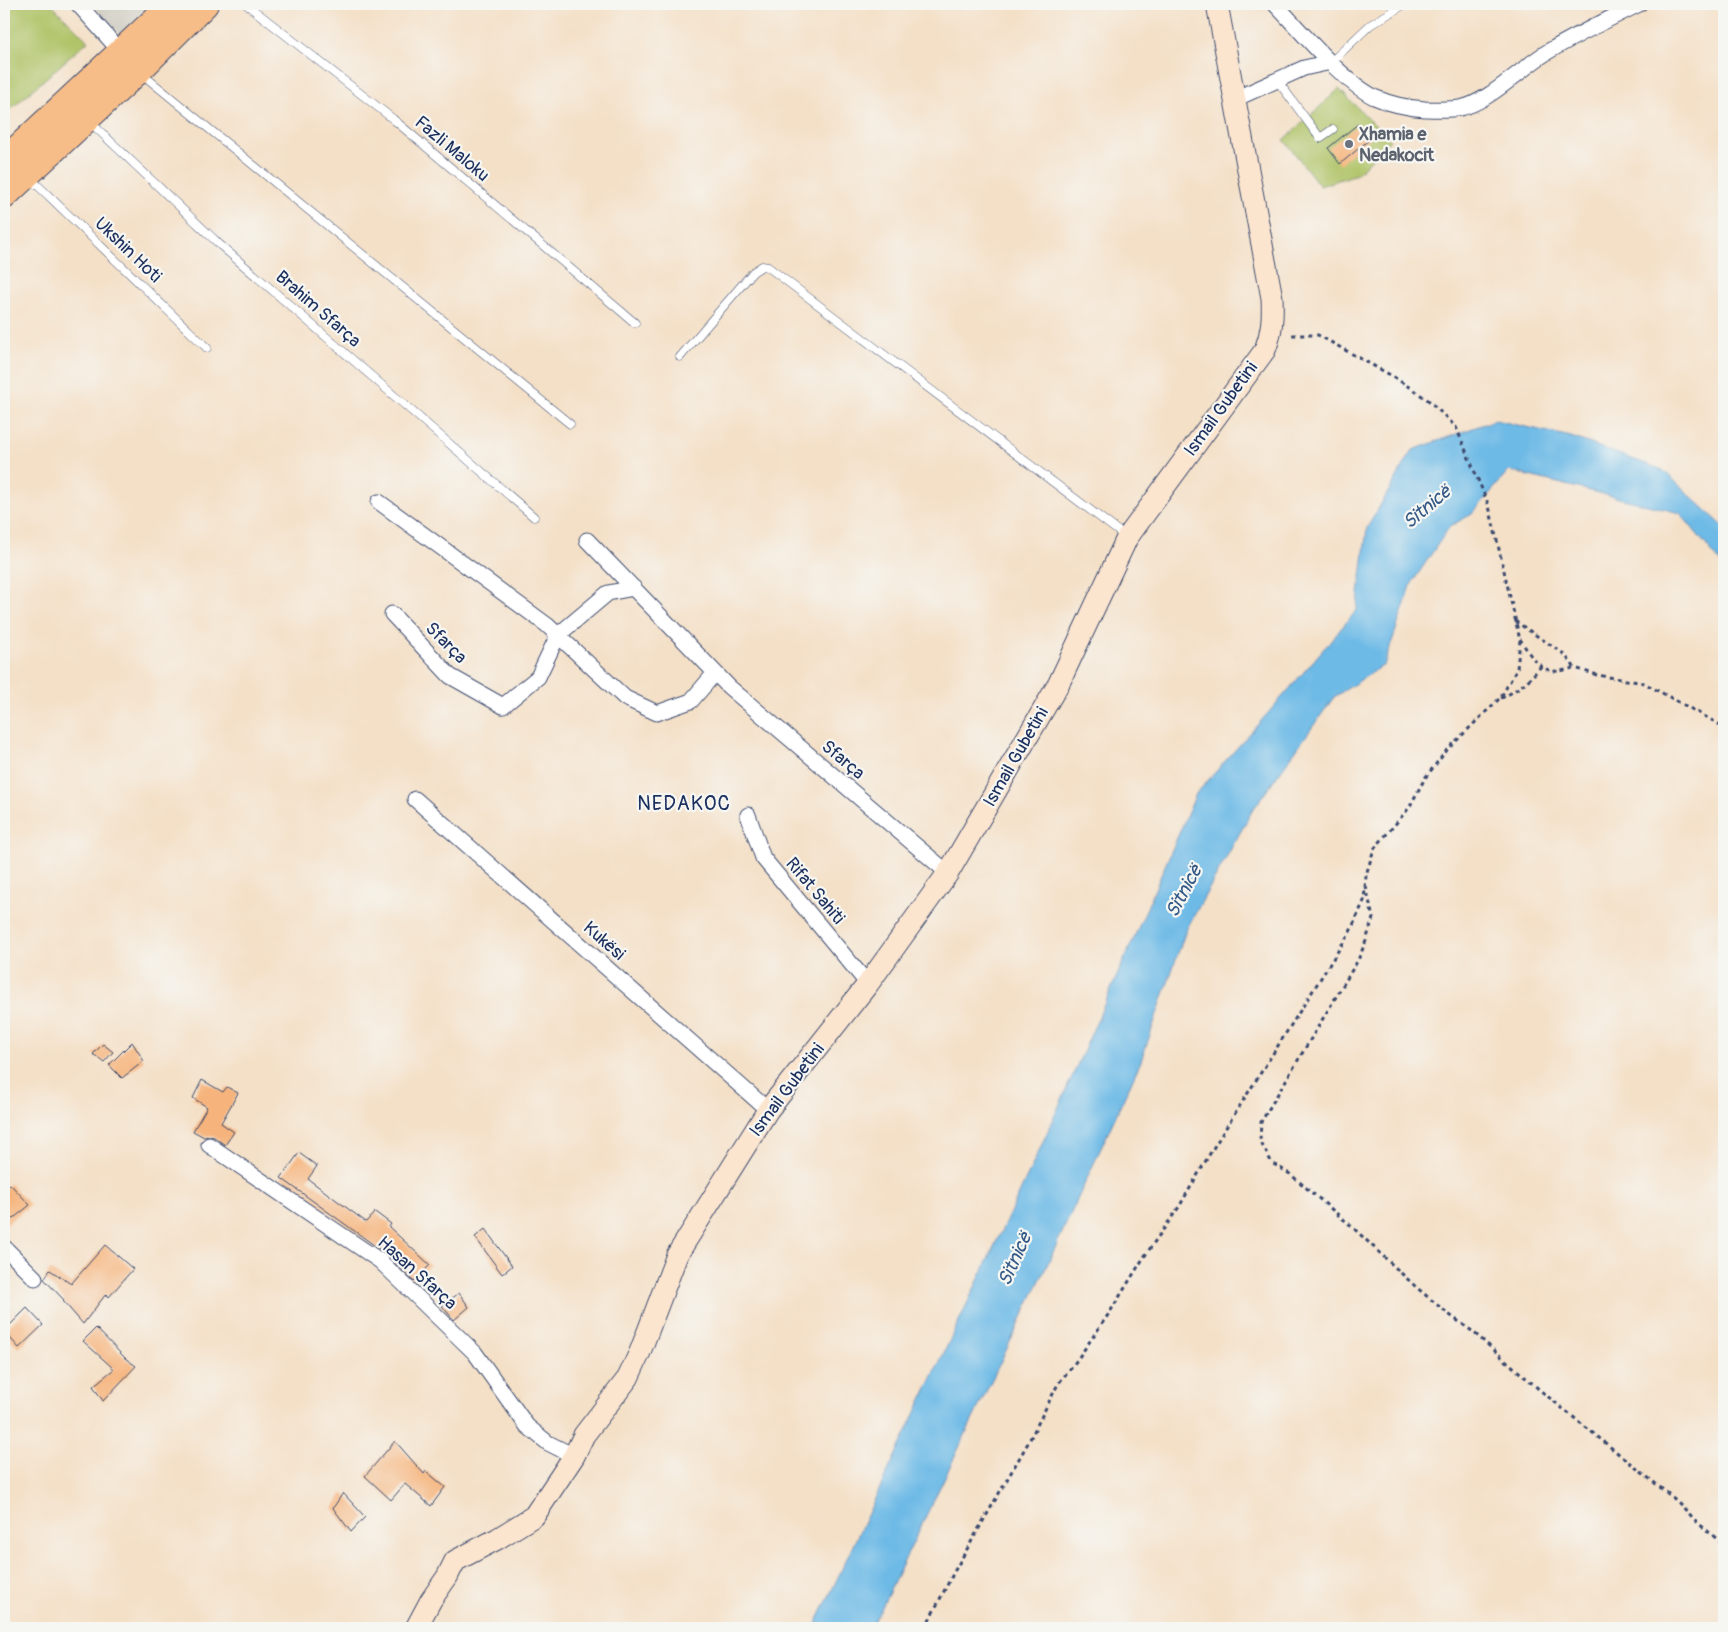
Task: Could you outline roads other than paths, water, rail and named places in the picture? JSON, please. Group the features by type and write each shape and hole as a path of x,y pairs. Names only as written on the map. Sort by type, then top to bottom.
{"highway":[{"path":"4,196 86,118 172,4"},
{"path":"4,161 205,4"}],"street":[{"path":"78,4 130,62"},
{"name":"Ismail Gubetini","path":"416,1628 431,1600 447,1577 454,1561 497,1539 534,1516 574,1456 584,1435 628,1378 640,1352 677,1255 768,1110 868,984 948,873 1059,683 1127,538 1265,350 1271,334 1273,318 1272,298 1217,4"},
{"path":"1275,4 1331,62 1374,97 1394,104 1417,108 1448,109 1461,108 1477,102 1549,51 1639,4"},
{"path":"1235,99 1304,68 1331,62"},
{"path":"379,502 547,625 625,698 657,714 691,701 715,673"},
{"name":"Sfarça","path":"587,540 736,694 948,873"},
{"name":"Sfarça","path":"392,614 450,676 503,706 538,677 558,635 608,593 634,588"},
{"name":"Kukësi","path":"415,799 768,1110"},
{"name":"Rifat Sahiti","path":"748,814 763,858 868,984"},
{"name":"Hasan Sfarça","path":"209,1144 380,1261 475,1353 527,1426 548,1443 574,1456"},
{"path":"4,1247 35,1278"}],"lane":[{"name":"Fazli Maloku","path":"246,4 393,119 635,323"},
{"path":"1331,62 1370,25 1404,4"},
{"path":"130,62 570,424"},
{"path":"1278,80 1320,138 1333,129"},
{"name":"Brahim Sfarça","path":"86,118 219,244 534,517"},
{"name":"Ukshin Hoti","path":"27,174 207,348"},
{"path":"680,357 753,272 762,266 768,266 1127,538"}],"water":[{"name":"Sitnicë","path":"1495,420 1571,437 1663,470 1724,527 1724,567 1680,513 1509,471 1472,514 1450,526 1412,583 1384,665 1334,697 1252,811 1186,930 1141,1061 1043,1274 880,1611 869,1628 814,1628 1034,1162 1196,794 1357,610 1367,528 1413,450"}],"place":[{"name":"Xhamia e Nedakocit","path":"1349,144"}],"district":[{"name":"NEDAKOC","path":"684,803"}]}
